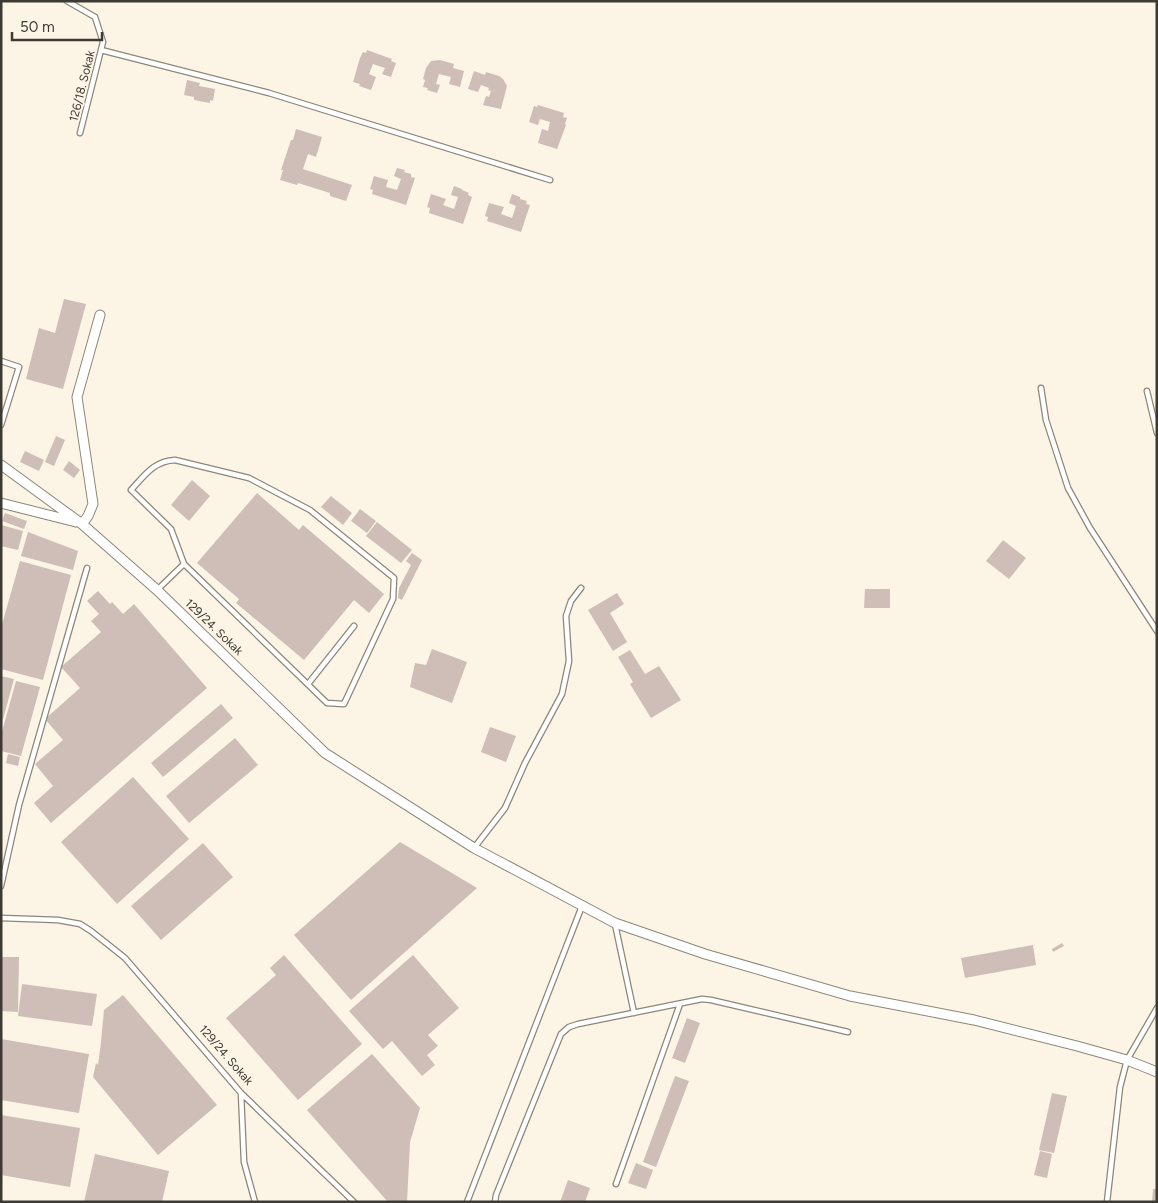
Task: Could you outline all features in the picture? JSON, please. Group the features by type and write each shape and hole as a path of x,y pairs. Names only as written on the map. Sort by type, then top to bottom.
{"street":[{"path":"82,524 93,504 77,397 100,315"},
{"name":"129/24. Sokak","path":"1,465 82,524 157,590 326,753 474,848 614,923 705,954 850,996 974,1020 1127,1060 1157,1072"},
{"name":"129/24. Sokak","path":"1,503 82,524"}],"lane":[{"name":"126/18. Sokak","path":"67,1 95,17 103,42 80,134"},
{"path":"101,50 269,93 550,180"},
{"path":"1,361 19,367 1,425"},
{"path":"1042,388 1046,420 1068,488 1090,528 1157,631"},
{"path":"1147,391 1157,433"},
{"path":"175,460 248,478 310,510 394,578 393,599 344,704 327,703 184,564 171,529 131,490 152,467 175,460"},
{"path":"157,590 184,564"},
{"path":"1,886 19,805 87,568"},
{"path":"474,848 505,808 525,762 562,694 569,661 566,616 571,600 581,588"},
{"path":"308,684 354,626"},
{"path":"467,1202 582,906"},
{"name":"129/24. Sokak","path":"1,918 58,920 80,924 125,958 241,1092 354,1202"},
{"path":"614,923 634,1013"},
{"path":"495,1202 496,1195 561,1034 569,1027 702,999 848,1032"},
{"path":"616,1184 680,1004"},
{"path":"1107,1202 1120,1087 1127,1060 1157,1008"},
{"path":"241,1092 244,1162 255,1202"}],"building":[{"path":"367,50 392,59 391,61 396,63 391,77 382,74 385,68 373,64 369,74 376,77 371,90 353,82 360,58 363,52 366,53"},
{"path":"440,60 454,64 453,68 464,71 460,87 449,84 451,77 439,74 436,84 440,85 437,93 423,87 426,68 431,61"},
{"path":"474,71 485,75 486,72 503,79 507,86 501,109 483,105 486,96 489,97 491,91 488,90 489,88 481,85 478,92 468,89"},
{"path":"187,80 200,83 199,86 215,89 213,101 210,100 210,103 194,100 194,97 184,95"},
{"path":"538,105 564,113 563,117 567,118 557,149 538,143 542,129 548,131 550,122 540,119 538,125 529,122 534,106 537,107"},
{"path":"296,129 322,137 316,157 308,154 303,169 352,185 346,201 330,196 330,193 298,183 297,185 280,180 283,170 281,170"},
{"path":"397,168 405,170 404,172 411,174 411,177 415,178 406,205 372,194 373,190 370,189 374,176 388,180 386,187 397,190 401,179 394,176"},
{"path":"454,186 469,193 468,195 472,197 463,224 429,213 430,208 427,207 431,194 446,199 443,205 454,209 458,197 451,195"},
{"path":"512,194 527,201 526,204 530,205 521,232 487,221 488,217 485,216 489,203 504,207 501,214 512,218 516,206 509,203"},
{"path":"64,299 86,304 63,389 26,379 39,328 55,333"},
{"path":"56,436 65,440 54,466 45,462"},
{"path":"25,451 44,460 39,471 20,462"},
{"path":"69,461 80,470 74,478 63,470"},
{"path":"192,480 210,496 189,521 171,505"},
{"path":"257,493 299,530 303,525 384,594 369,613 354,600 304,660 236,603 239,599 197,563"},
{"path":"331,496 352,513 343,525 321,507"},
{"path":"360,509 376,521 367,533 351,521"},
{"path":"5,513 27,521 24,529 2,521"},
{"path":"377,522 412,550 401,563 366,536"},
{"path":"1,525 23,531 18,550 1,546"},
{"path":"28,532 78,551 73,570 21,556"},
{"path":"1003,540 1026,558 1009,579 986,561"},
{"path":"412,553 422,560 402,600 398,598 399,588 411,565 406,561"},
{"path":"20,561 71,575 43,680 1,669 1,628"},
{"path":"865,589 890,589 890,608 864,608"},
{"path":"98,591 123,614 134,604 207,688 51,823 34,803 53,786 35,764 63,740 45,719 80,688 61,667 101,632 91,621 99,614 87,601"},
{"path":"617,593 624,604 610,613 627,642 613,651 588,610"},
{"path":"432,649 467,662 452,703 410,687 415,663 426,665"},
{"path":"630,650 645,674 659,666 681,700 651,718 630,684 633,682 618,657"},
{"path":"1,676 14,679 2,723 1,723"},
{"path":"16,681 40,687 21,756 1,751 1,735"},
{"path":"221,704 233,718 163,777 151,763"},
{"path":"490,727 516,736 506,762 481,752"},
{"path":"235,738 258,765 189,823 166,796"},
{"path":"8,754 20,757 18,766 6,763"},
{"path":"133,777 189,839 117,904 61,842"},
{"path":"400,842 477,888 351,1000 294,935"},
{"path":"203,843 233,877 161,940 131,906"},
{"path":"1062,943 1064,946 1053,952 1052,949"},
{"path":"1033,945 1036,965 965,978 961,958"},
{"path":"284,955 362,1044 298,1100 226,1018 276,975 270,968"},
{"path":"413,955 459,1008 428,1035 438,1046 427,1055 435,1065 422,1076 392,1041 383,1049 349,1011"},
{"path":"1,957 19,957 18,1012 1,1011"},
{"path":"22,984 97,994 92,1026 18,1016"},
{"path":"123,995 217,1105 158,1155 93,1077 96,1063 98,1065 104,1010"},
{"path":"687,1018 700,1023 685,1063 672,1058"},
{"path":"1,1039 89,1054 79,1113 1,1100"},
{"path":"372,1054 420,1108 410,1142 407,1202 388,1202 307,1110"},
{"path":"675,1076 689,1081 656,1167 643,1162"},
{"path":"1052,1093 1067,1096 1054,1153 1039,1150"},
{"path":"1,1115 80,1128 70,1187 1,1175"},
{"path":"1040,1151 1052,1154 1047,1178 1034,1175"},
{"path":"95,1154 169,1171 162,1202 84,1202"},
{"path":"636,1163 653,1170 646,1189 628,1183"},
{"path":"568,1180 590,1188 585,1202 560,1202"},
{"path":"1153,1189 1157,1189 1157,1202 1152,1202"}]}
